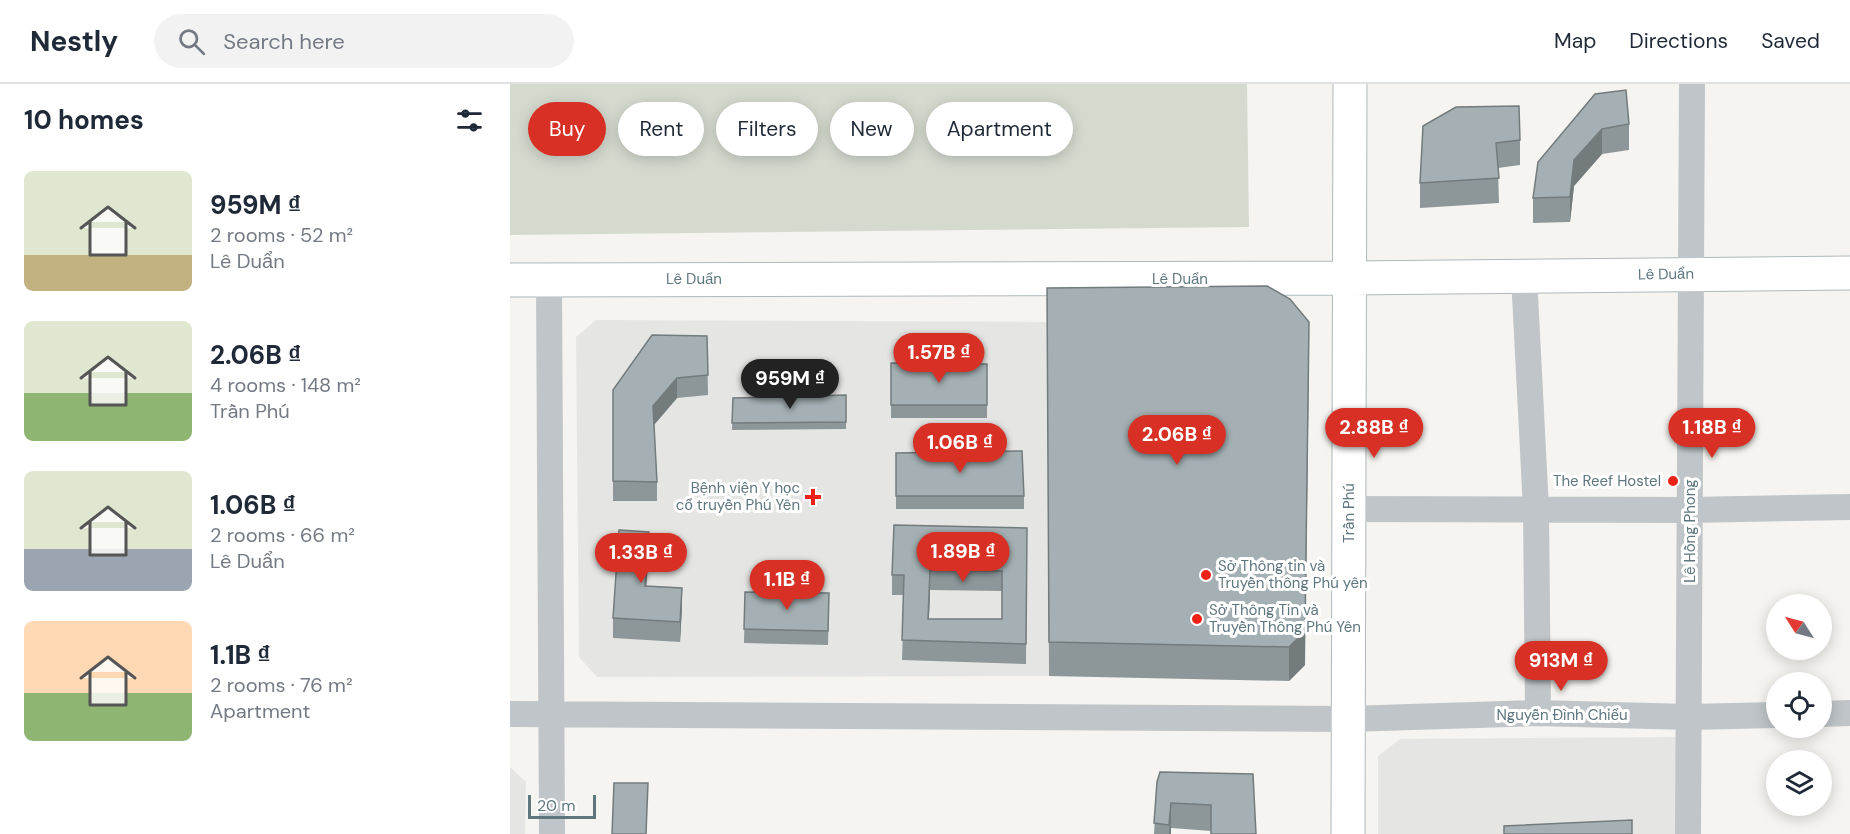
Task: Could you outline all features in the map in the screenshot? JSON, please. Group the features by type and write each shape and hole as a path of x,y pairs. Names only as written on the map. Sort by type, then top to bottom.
{"street":[{"name":"Trần Phú","path":"1348,834 1350,84"},
{"name":"Lê Hồng Phong","path":"1688,834 1692,84"},
{"name":"Lê Duẩn","path":"510,280 1349,278 1850,273"},
{"path":"1524,276 1536,509 1538,713"},
{"path":"549,280 552,834"},
{"path":"1349,509 1690,510 1850,507"},
{"name":"Nguyễn Đình Chiểu","path":"510,714 1348,719 1538,713 1689,717 1766,715"},
{"path":"1832,714 1850,713"}],"shaded area":[{"path":"510,84 1247,84 1249,227 510,235"},
{"name":"Bệnh viện Y học cổ truyền Phú Yên","path":"596,320 1047,322 1049,676 597,677 579,657 576,337"},
{"path":"1682,737 1681,834 1378,834 1378,756 1400,739"},
{"path":"510,767 526,782 525,834 510,834"}],"building":[{"path":"1626,90 1629,124 1602,129 1574,160 1570,197 1533,198 1538,162 1595,94"},
{"path":"1519,106 1520,140 1496,143 1499,178 1420,183 1423,126 1456,107"},
{"path":"1267,286 1290,299 1309,322 1305,631 1289,647 1049,642 1047,288"},
{"path":"652,335 707,336 708,375 677,378 653,406 657,482 613,481 613,390"},
{"path":"891,363 987,364 987,405 891,405"},
{"path":"846,395 846,422 732,423 733,398"},
{"path":"1022,451 1024,496 896,496 896,453"},
{"path":"894,525 1027,528 1026,644 902,640 904,575 892,575","holes":["930,570 1002,571 1002,619 928,619"]},
{"path":"619,530 649,532 645,586 682,588 680,622 613,618"},
{"path":"745,592 829,593 828,631 744,629"},
{"path":"1160,772 1253,774 1256,834 1211,834 1211,805 1171,803 1169,825 1154,823 1157,782"},
{"path":"614,783 648,783 646,834 612,834"},
{"path":"1632,820 1632,834 1504,834 1504,826"}],"place":[{"name":"The Reef Hostel","path":"1673,481"},
{"name":"Bệnh viện Y học cổ truyền Phú Yên","path":"813,497"},
{"name":"Sở Thông tin và Truyền thông Phú yên","path":"1206,575"},
{"name":"Sở Thông Tin và Truyền Thông Phú Yên","path":"1197,619"}]}
